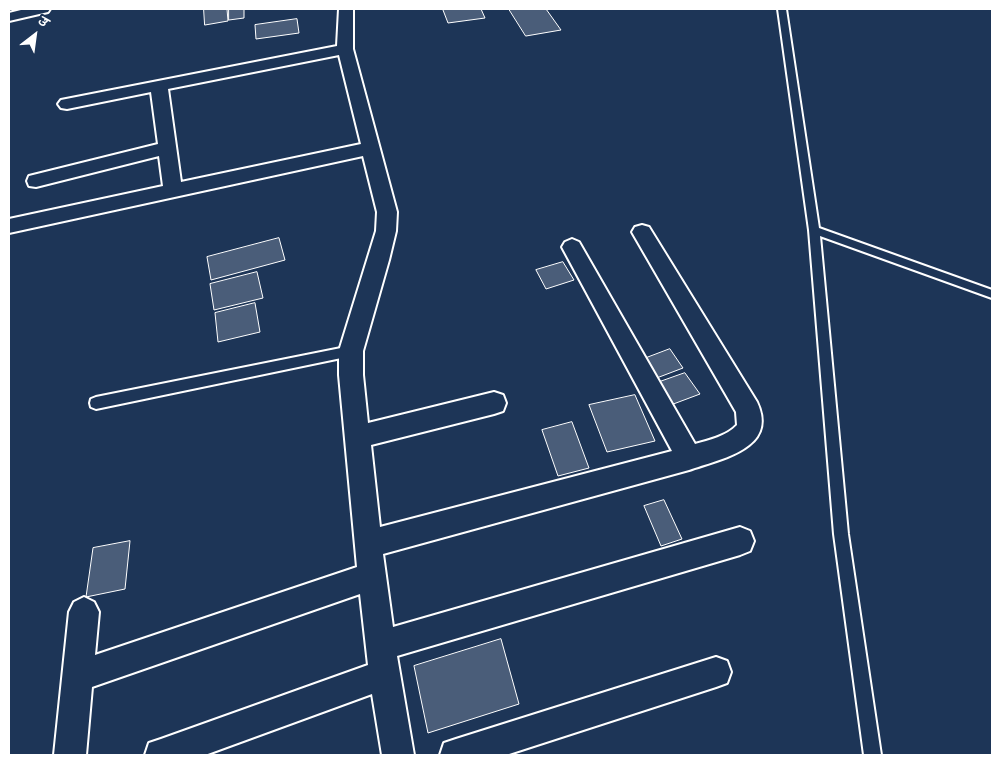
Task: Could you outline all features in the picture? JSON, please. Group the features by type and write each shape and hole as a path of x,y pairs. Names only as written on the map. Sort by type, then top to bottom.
{"street":[{"path":"9,17 43,9"},
{"path":"346,9 345,49 387,212 386,231 379,260 351,351 351,375 382,660 398,755"},
{"path":"67,104 345,49"},
{"path":"160,86 173,191"},
{"path":"36,181 168,148"},
{"path":"9,226 371,148"},
{"path":"368,544 689,458 738,439 746,433 750,423 748,410 642,232"},
{"path":"572,247 689,458"},
{"path":"358,437 494,403"},
{"path":"161,755 382,660 740,541"},
{"path":"79,676 372,576"},
{"path":"70,755 84,612"},
{"path":"456,755 716,672"}],"lane":[{"path":"782,9 814,230 842,534 873,755"},
{"path":"814,230 992,294"},
{"path":"96,403 351,351"}],"building":[{"path":"204,9 227,9 228,21 205,25"},
{"path":"229,9 244,9 244,18 229,20"},
{"path":"481,9 485,18 448,23 443,10"},
{"path":"509,9 546,9 561,30 526,36"},
{"path":"297,19 299,33 256,39 255,25"},
{"path":"279,238 285,260 211,280 207,257"},
{"path":"563,262 574,280 546,289 536,270"},
{"path":"257,272 263,298 214,310 210,284"},
{"path":"255,303 260,332 218,342 215,313"},
{"path":"670,349 683,368 654,379 641,360"},
{"path":"685,373 700,394 668,406 654,384"},
{"path":"635,395 655,441 607,452 589,405"},
{"path":"572,422 589,468 558,476 542,430"},
{"path":"664,500 682,539 661,546 644,506"},
{"path":"130,541 125,589 86,597 93,548"},
{"path":"501,639 519,704 428,733 414,666"}]}
